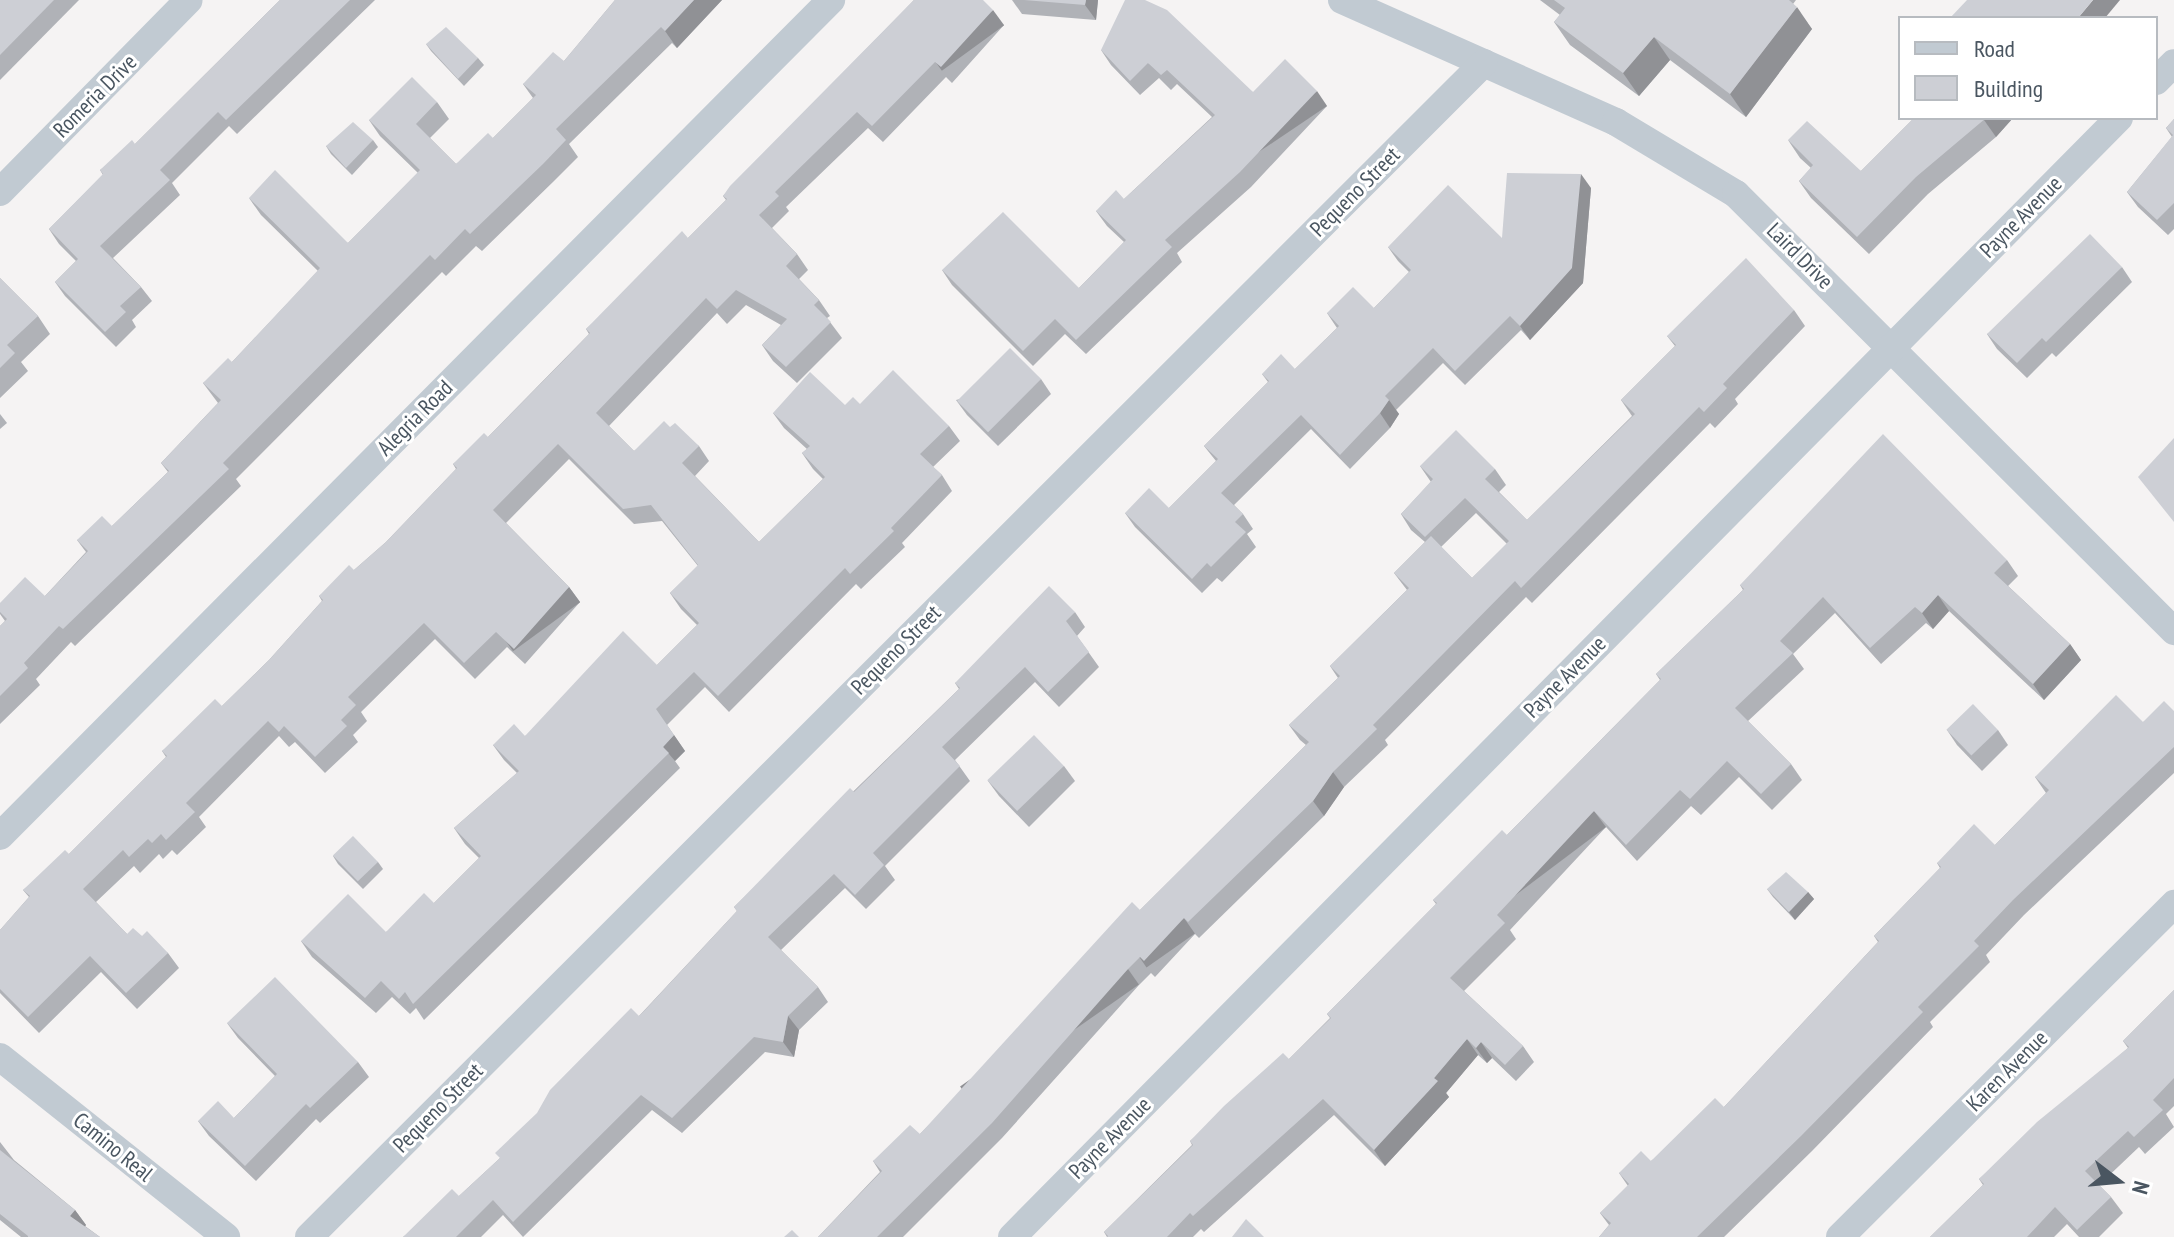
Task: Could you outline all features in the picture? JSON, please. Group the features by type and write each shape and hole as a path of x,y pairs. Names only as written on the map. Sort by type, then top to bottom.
{"street":[{"name":"Romeria Drive","path":"0,192 189,0"},
{"name":"Alegria Road","path":"0,836 831,0"},
{"name":"Laird Drive","path":"1342,0 1616,122 1736,194 2174,631"},
{"name":"Pequeno Street","path":"309,1237 1484,63"},
{"path":"2158,79 2174,63"},
{"name":"Payne Avenue","path":"1012,1237 2117,120"},
{"name":"Karen Avenue","path":"1840,1237 2174,904"},
{"name":"Camino Real","path":"0,1057 226,1237"}],"building":[{"path":"0,0 54,0 0,55"},
{"path":"280,0 350,0 226,120 218,112 160,170 170,180 100,246 141,287 120,306 126,312 105,332 55,282 78,259 49,229 103,174 100,170 132,140 135,144"},
{"path":"615,0 694,0 665,31 661,27 556,129 566,140 543,164 470,234 465,229 435,260 430,255 223,463 229,469 63,629 59,626 24,663 28,668 0,696 0,626 7,619 0,612 0,603 25,577 45,596 88,551 77,540 102,516 112,526 169,471 161,463 221,400 203,383 228,358 232,362 320,268 249,198 275,170 348,243 420,170 369,120 412,77 437,102 416,124 456,164 488,133 493,138 536,95 523,84 553,52 564,61"},
{"path":"914,0 983,0 993,10 941,67 935,62 872,126 857,112 775,192 779,196 759,215 797,254 786,266 819,300 814,305 831,322 786,367 762,345 787,319 736,290 717,309 706,298 596,413 634,451 664,421 670,427 675,423 699,446 682,463 759,542 825,477 802,453 810,446 773,413 810,372 845,405 853,397 860,404 893,370 949,426 920,454 942,475 891,528 894,531 850,574 845,568 718,696 694,672 656,709 674,735 663,747 669,753 413,1004 405,992 399,999 381,981 365,998 301,941 348,894 386,932 424,893 434,903 481,856 454,828 519,771 493,745 514,724 525,736 623,631 657,665 699,623 670,593 698,565 651,505 623,509 558,444 493,510 569,587 514,649 496,632 464,663 424,623 348,697 356,705 341,720 347,726 315,757 284,726 279,732 268,721 186,803 195,812 166,840 161,834 152,843 148,839 129,857 123,850 83,889 127,934 133,928 142,936 147,931 168,953 126,993 90,956 28,1017 0,989 0,930 30,896 23,890 65,850 69,854 167,756 162,751 215,699 222,706 269,660 323,600 319,596 349,565 354,570 386,542 457,468 453,464 484,433 488,437 565,359 590,333 586,329 682,231 688,238 727,199 723,196 730,186"},
{"path":"1024,0 1086,0 1085,5"},
{"path":"1125,0 1145,0 1167,10 1253,92 1285,59 1317,91 1240,172 1165,240 1172,247 1076,340 1055,319 1023,351 942,270 1003,212 1079,288 1126,240 1096,211 1116,190 1124,199 1215,115 1167,70 1161,75 1148,63 1130,81 1101,50"},
{"path":"1554,0 1789,0 1797,7 1730,94 1654,37 1623,73 1554,22 1565,8"},
{"path":"1967,0 2093,0 2080,16 1952,16"},
{"path":"446,27 478,58 458,79 426,44"},
{"path":"2174,119 2174,203 2157,220 2127,192 2173,135 2166,128"},
{"path":"1912,120 1984,120 1916,177 1857,237 1799,181 1813,165 1788,140 1807,121 1861,171"},
{"path":"353,122 373,140 346,168 326,146"},
{"path":"1507,173 1581,174 1572,268 1520,326 1510,316 1455,371 1433,348 1385,396 1389,400 1380,413 1340,455 1301,415 1221,493 1243,514 1235,522 1246,532 1211,567 1207,563 1192,579 1125,513 1149,488 1169,508 1218,459 1204,446 1269,381 1262,374 1281,354 1295,369 1339,326 1327,313 1353,287 1374,308 1411,270 1388,247 1448,185 1502,238"},
{"path":"2090,234 2122,267 2046,342 2042,338 2017,363 1987,334"},
{"path":"1746,258 1794,310 1723,384 1727,388 1704,412 1699,407 1521,588 1515,581 1373,725 1377,729 1333,772 1313,801 1188,922 1184,918 1144,961 1140,957 1128,969 992,1123 877,1237 818,1237 882,1171 873,1161 910,1125 920,1134 1132,902 1140,910 1309,742 1289,725 1340,676 1330,666 1409,588 1394,573 1431,536 1472,578 1509,541 1465,498 1425,537 1401,514 1433,479 1420,466 1456,430 1495,469 1485,479 1527,520 1635,414 1621,400 1676,345 1667,336"},
{"path":"0,278 38,316 7,345 15,353 0,368"},
{"path":"1010,348 1041,379 988,432 957,401"},
{"path":"1883,434 2007,560 1994,573 2070,644 2033,684 1938,595 1922,613 1915,607 1870,648 1823,597 1780,641 1793,653 1735,708 1791,764 1761,794 1727,761 1690,799 1680,790 1626,845 1594,811 1497,915 1505,923 1450,978 1523,1046 1505,1065 1481,1042 1476,1048 1467,1039 1434,1078 1438,1081 1374,1150 1323,1099 1193,1216 1190,1213 1167,1237 1107,1237 1104,1232 1193,1145 1190,1141 1224,1106 1283,1053 1289,1059 1331,1018 1327,1014 1437,903 1433,900 1502,830 1507,835 1661,679 1656,674 1744,589 1740,585"},
{"path":"2174,438 2174,522 2138,477"},
{"path":"1049,586 1075,612 1066,621 1089,652 1048,692 1025,667 942,747 960,766 873,853 884,865 855,895 834,874 768,937 818,987 788,1016 783,1042 754,1037 672,1118 641,1095 513,1222 493,1200 456,1237 403,1237 452,1189 459,1196 500,1158 495,1153 537,1113 550,1090 631,1008 639,1016 645,1010 737,911 734,907 850,788 854,792 960,688 955,683"},
{"path":"2116,695 2143,722 2164,701 2174,711 2174,747 1974,941 1979,946 1918,1007 1923,1012 1697,1237 1599,1237 1611,1223 1600,1213 1629,1184 1619,1173 1641,1151 1651,1161 1715,1098 1724,1107 1879,941 1874,936 1941,867 1937,863 1974,824 1995,845 2049,790 2035,777"},
{"path":"1973,704 1998,730 1971,756 1946,730"},
{"path":"1034,735 1064,766 1017,811 987,780"},
{"path":"353,836 378,862 358,881 333,855"},
{"path":"1786,872 1808,892 1789,912 1767,889"},
{"path":"275,977 358,1062 310,1108 306,1104 245,1166 198,1121 218,1101 234,1118 277,1074 227,1023"},
{"path":"2174,990 2174,1078 2153,1100 2163,1110 2134,1137 2128,1131 2085,1171 2111,1197 2077,1230 2055,1207 2027,1237 1930,1237 1984,1184 1979,1179 2037,1122 2129,1047 2123,1041"},
{"path":"0,1150 75,1210 70,1216 100,1237 28,1237 0,1214"},
{"path":"1246,1219 1264,1237 1232,1237"},
{"path":"792,1230 799,1237 784,1237"}]}
